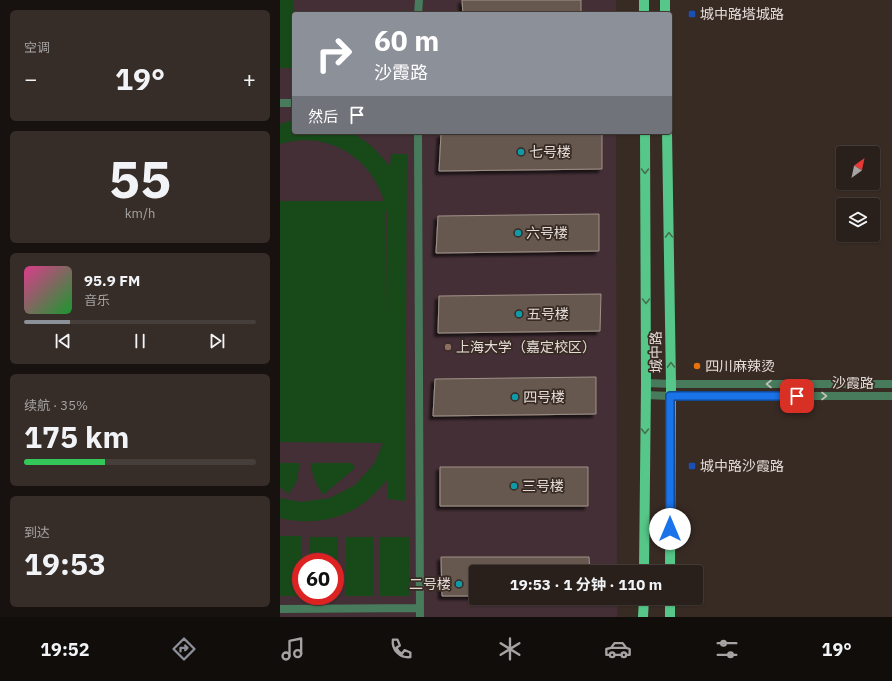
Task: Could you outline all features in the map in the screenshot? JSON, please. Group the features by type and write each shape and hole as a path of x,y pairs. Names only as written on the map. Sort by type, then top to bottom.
{"main road":[{"path":"644,0 644,12"},
{"path":"665,0 665,12"},
{"name":"城中路","path":"644,565 646,383 645,134"},
{"name":"城中路","path":"667,134 671,384 670,565"},
{"path":"643,617 644,605"},
{"path":"670,605 670,617"}],"street":[{"path":"418,0 418,12"},
{"path":"280,103 292,103"},
{"path":"418,134 420,617"},
{"path":"646,383 892,384"},
{"name":"沙霞路","path":"645,395 892,396"},
{"path":"280,609 420,608"}],"shaded area":[{"name":"上海大学（嘉定校区）","path":"280,0 616,0 616,12 292,12 292,134 616,134 617,565 469,565 469,605 617,605 617,617 280,617"}],"green space":[{"path":"280,0 293,0 292,68 280,68"},
{"path":"292,121 292,134 352,134 367,143 390,167 391,154 407,154 405,501 388,499 388,479 361,505 342,515 322,520 301,521 280,518 280,498 301,502 330,498 355,485 374,464 383,443 280,442 280,201 384,201 378,185 369,171 358,159 344,150 330,144 314,141 297,141 280,144 280,124","holes":["385,205 387,213 385,439"]},
{"path":"280,463 300,463 296,483 288,494 280,487"},
{"path":"311,463 352,463 355,468 323,495 312,472"},
{"path":"280,536 301,536 301,553 292,553 292,596 280,596"},
{"path":"310,537 338,537 338,553 310,553"},
{"path":"346,537 374,537 374,596 346,596"},
{"path":"380,537 409,537 409,596 380,596"}],"building":[{"path":"462,0 581,0 581,12 463,12"},
{"name":"七号楼","path":"441,134 602,134 602,169 439,171"},
{"name":"六号楼","path":"599,214 599,251 436,253 438,216"},
{"name":"五号楼","path":"601,294 600,331 438,333 439,296"},
{"name":"四号楼","path":"596,377 596,414 433,416 435,379"},
{"name":"三号楼","path":"440,467 588,467 588,506 440,506"},
{"name":"二号楼","path":"441,557 589,557 590,565 469,565 469,596 442,596"}],"place":[{"name":"城中路塔城路","path":"692,14"},
{"name":"七号楼","path":"521,152"},
{"name":"六号楼","path":"518,233"},
{"name":"五号楼","path":"519,314"},
{"name":"上海大学（嘉定校区）","path":"448,347"},
{"name":"四川麻辣烫","path":"697,366"},
{"name":"四号楼","path":"515,397"},
{"name":"城中路沙霞路","path":"692,466"},
{"name":"三号楼","path":"514,486"},
{"name":"二号楼","path":"459,584"}],"route":[{"path":"670,529 670,396 797,396"}]}
